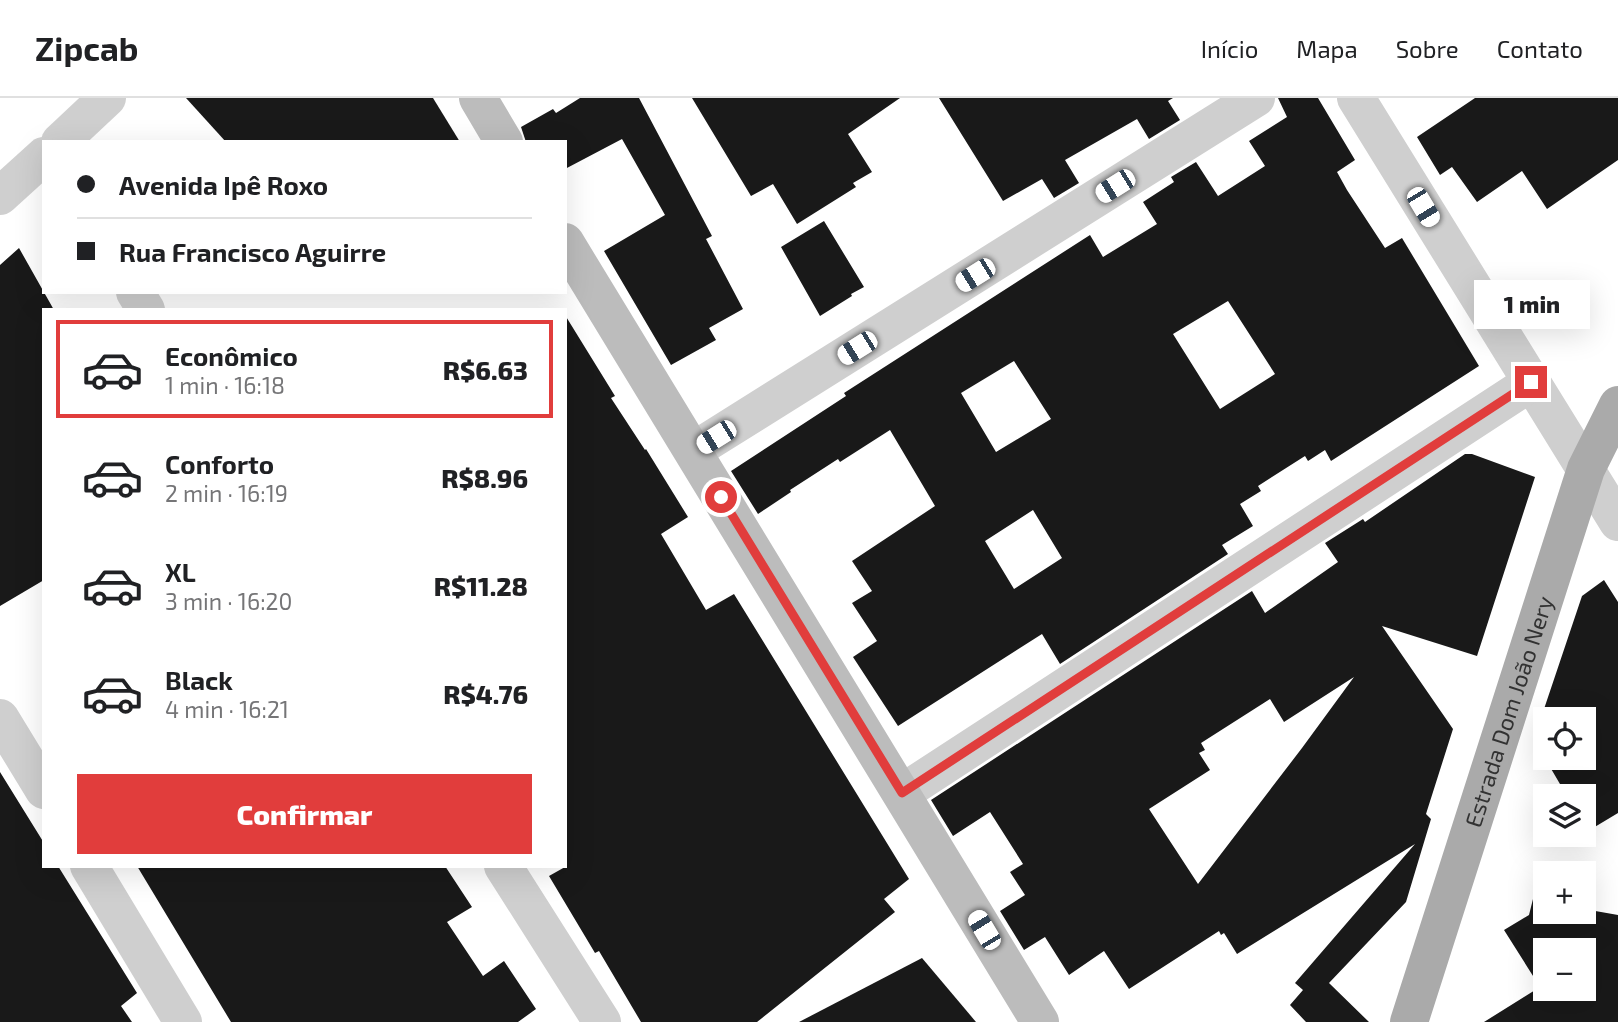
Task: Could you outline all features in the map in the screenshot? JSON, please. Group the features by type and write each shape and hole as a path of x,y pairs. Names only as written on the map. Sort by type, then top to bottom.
{"main road":[{"name":"Estrada Dom João Nery","path":"1409,1022 1586,469 1618,405"}],"street":[{"path":"62,140 107,98"},
{"path":"693,452 1256,98"},
{"path":"1356,98 1618,522"},
{"path":"485,101 503,140"},
{"path":"0,196 42,158"},
{"path":"567,245 1040,1022"},
{"path":"902,793 1531,382"},
{"path":"0,718 42,787"},
{"path":"90,868 183,1022"},
{"path":"504,868 602,1022"}],"building":[{"path":"186,98 433,98 459,140 224,140"},
{"path":"580,98 639,98 712,236 706,239 743,309 709,328 716,340 671,365 604,251 665,215 622,139 567,168 567,140 525,140 521,127 553,109 556,113"},
{"path":"692,98 900,98 848,134 872,172 853,183 856,187 797,224 773,184 751,196"},
{"path":"939,98 1173,98 1168,101 1180,120 1149,139 1137,119 1065,160 1079,183 1054,198 1042,179 1003,201"},
{"path":"1278,98 1318,98 1355,160 1337,172 1347,190 1385,248 1402,238 1479,366 1331,461 1325,450 1308,461 1305,456 1258,486 1261,491 1240,504 1253,526 1222,545 1228,554 1060,664 1042,634 898,726 853,657 877,641 852,603 872,591 852,561 935,506 890,430 840,462 838,459 758,514 731,471 846,396 844,393 1090,235 1103,257 1157,224 1143,202 1174,182 1171,177 1196,162 1218,196 1265,166 1249,141 1287,117","holes":["1228,301 1275,374 1220,409 1173,334","1014,361 1051,419 996,452 961,393","1033,510 1062,558 1014,589 985,541"]},
{"path":"1475,98 1618,98 1618,160 1547,209 1522,171 1477,202 1452,167 1440,175 1417,137"},
{"path":"824,221 864,287 820,316 781,247"},
{"path":"19,248 42,289 42,294 45,294 53,308 42,308 42,581 0,606 0,265"},
{"path":"567,318 615,396 611,398 688,517 661,534 706,610 734,594 909,879 884,899 895,912 757,1022 641,1022 599,951 595,953 549,876 567,868"},
{"path":"1465,454 1472,454 1535,477 1477,656 1382,626 1453,729 1426,814 1431,819 1406,902 1329,983 1369,1022 1306,1022 1290,1005 1303,990 1295,983 1415,844 1237,954 1224,933 1221,935 1219,931 1129,989 1104,951 1069,975 1045,937 1024,950 1000,911 1025,895 1010,872 1023,864 990,812 953,836 931,800 1252,591 1265,613 1338,562 1325,543 1363,519 1365,522","holes":["1354,677 1198,884 1149,809 1210,770 1199,753 1205,750 1201,743 1270,699 1284,722"]},
{"path":"1604,580 1618,602 1618,813 1596,826 1596,784 1560,784 1552,770 1596,770 1596,707 1545,707 1582,596"},
{"path":"0,772 42,840 42,868 59,868 137,993 121,1006 132,1022 0,1022"},
{"path":"138,868 446,868 472,907 447,922 483,976 504,961 536,1009 518,1022 231,1022"},
{"path":"1533,899 1533,924 1596,924 1596,911 1618,915 1618,1022 1484,1022 1533,991 1533,1001 1596,1001 1596,938 1533,938 1533,976 1504,930 1529,915"},
{"path":"922,958 976,1022 799,1022"}],"route":[{"path":"721,497 902,793 1531,382"}]}
